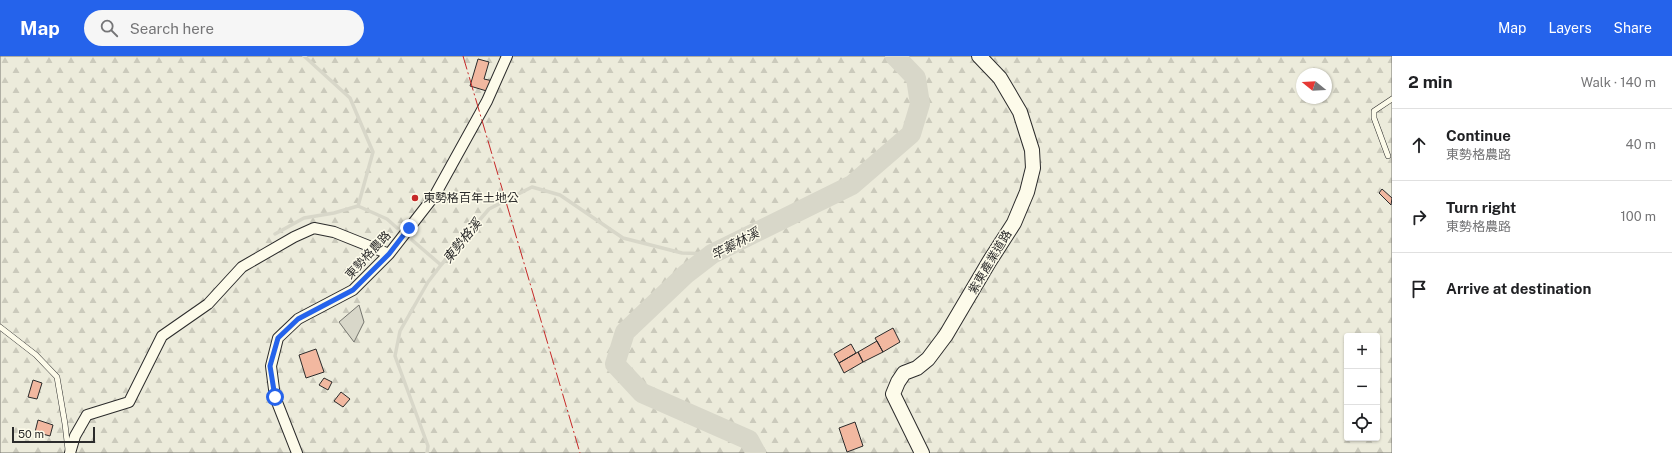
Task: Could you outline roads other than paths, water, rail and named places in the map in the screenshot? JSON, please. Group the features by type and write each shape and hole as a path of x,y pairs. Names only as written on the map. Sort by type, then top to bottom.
{"street":[{"name":"東勢格農路","path":"297,453 275,397 270,366 278,338 298,319 353,290 389,254 435,195 487,101 507,56"},
{"name":"紫東產業道路","path":"922,453 893,394 898,382 904,374 917,368 928,359 946,336 989,262 1014,223 1027,192 1033,168 1032,150 1020,112 1000,78 979,56"},
{"path":"69,453 75,436 87,415 129,402 162,336 208,304 242,267 294,237 314,228 334,232 389,254"}],"lane":[{"path":"1388,156 1374,118 1374,111 1392,99"},
{"path":"0,327 36,355 57,377 69,453"}],"waterway":[{"path":"304,56 350,98 373,152 358,206 387,219 397,228"},
{"name":"東勢格溪","path":"756,453 749,440 642,393 615,364 625,332 686,274 712,254 852,185 911,134 920,104 916,78 895,56"},
{"name":"東勢格溪","path":"427,453 428,446 395,356 400,331 428,282 489,209 532,187 560,195 623,238 682,253 712,254"},
{"path":"275,234 304,218 334,213 358,206"},
{"path":"412,240 441,265"}],"place":[{"name":"東勢格百年土地公","path":"415,198"}],"water label":[{"name":"竿蓁林溪","path":"735,244"}]}
